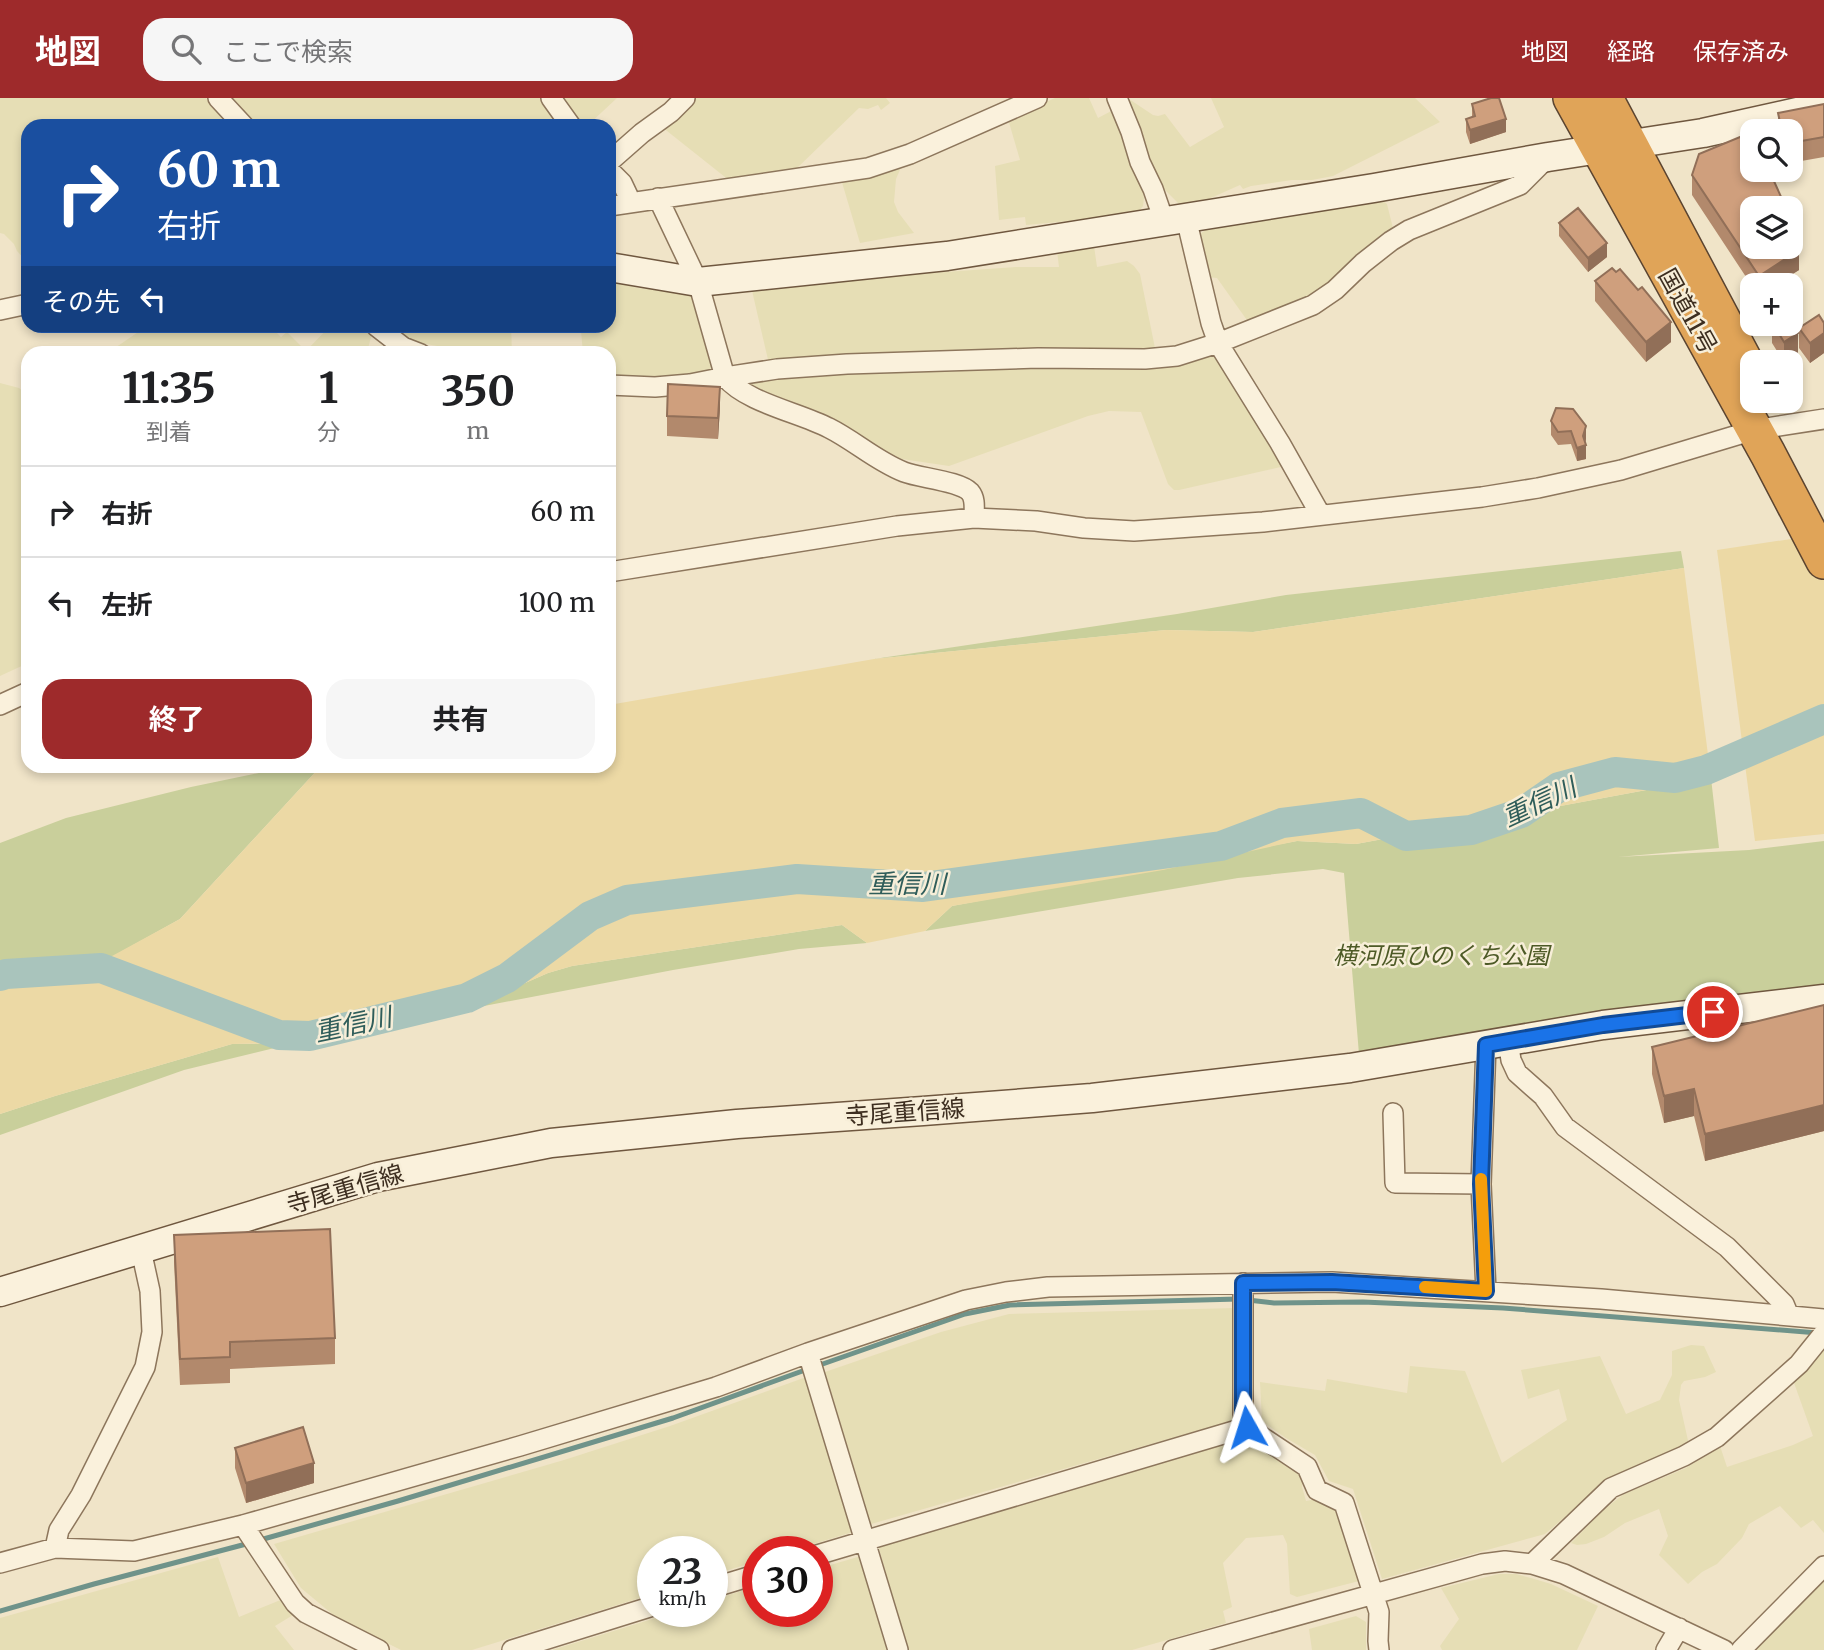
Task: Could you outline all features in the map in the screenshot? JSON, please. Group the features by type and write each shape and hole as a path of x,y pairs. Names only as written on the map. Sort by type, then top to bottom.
{"highway":[{"name":"国道11号","path":"1571,98 1615,148 1740,355"},
{"name":"国道11号","path":"1605,98 1615,148 1772,433 1824,511"},
{"name":"国道11号","path":"1772,433 1824,561"}],"main road":[{"path":"616,268 698,282 947,256 1703,133 1824,106"},
{"name":"寺尾重信線","path":"0,1292 378,1177 551,1143 737,1124 1093,1098 1350,1068 1603,1025 1824,999"}],"street":[{"path":"218,98 238,119"},
{"path":"551,98 566,119"},
{"path":"616,156 685,98"},
{"path":"616,205 868,168 910,154 1037,98"},
{"path":"1117,98 1140,162 1153,189 1175,219 1218,343 1320,514"},
{"path":"616,386 690,384 777,369 847,364 1038,358 1145,359 1177,356 1218,343 1313,305 1335,290 1391,241 1409,230 1520,185 1548,158"},
{"path":"616,177 631,202"},
{"path":"658,198 698,282 725,377 733,386 744,394 831,429 887,464 907,473 959,486 968,491 974,500 974,518"},
{"path":"0,310 21,306"},
{"path":"385,333 402,346"},
{"path":"616,571 897,526 974,518 1134,531 1263,522 1482,497 1622,470 1824,419"},
{"path":"0,705 21,695"},
{"path":"1486,1291 1481,1184 1497,1043"},
{"path":"1497,1043 1511,1060 1517,1073 1543,1096 1565,1127 1727,1247 1784,1304 1789,1316"},
{"path":"1393,1113 1395,1183 1481,1184"},
{"path":"55,1548 59,1531 81,1495 145,1367 152,1332 150,1291 141,1250"},
{"path":"0,1563 55,1548 134,1550 243,1525 703,1391 966,1300 1006,1292 1048,1287 1332,1282 1601,1298 1824,1319"},
{"path":"1243,1283 1243,1414 1247,1427 1307,1467 1317,1490 1344,1503 1380,1612 1379,1650"},
{"path":"1532,1564 1611,1488 1684,1456 1717,1437 1798,1363 1824,1334"},
{"path":"808,1353 898,1650"},
{"path":"833,1550 1247,1427"},
{"path":"243,1525 295,1603 306,1613 379,1650"},
{"path":"1173,1650 1374,1593 1482,1564 1504,1561 1532,1564 1564,1574 1724,1650"},
{"path":"1741,1650 1824,1566"},
{"path":"512,1650 637,1611"},
{"path":"1666,1650 1679,1628"}],"shaded area":[{"path":"0,98 206,98 226,119 21,119 21,255 14,244 0,233"},
{"path":"228,98 543,98 558,119 248,119"},
{"path":"560,98 617,98 594,119 575,119"},
{"path":"693,98 886,98 890,103 881,110 878,105 868,109 859,108 794,171 730,181 662,127"},
{"path":"1055,98 1089,98 1098,118 1117,108 1139,172 1144,198 1139,211 1123,216 1026,225 1025,217 999,220 995,166 1020,160 1008,119"},
{"path":"1211,98 1415,98 1440,122 1333,176 1243,189 1240,185 1195,205 1181,206 1164,189 1148,164 1127,100 1153,115 1165,114 1190,147 1224,127"},
{"path":"902,165 896,179 894,202 914,233 860,243 841,179 877,176"},
{"path":"1380,199 1387,204 1394,232 1324,292 1249,323 1217,278 1207,277 1199,240 1200,234 1208,228"},
{"path":"1094,246 1097,267 1127,261 1140,274 1156,353 769,364 750,282 1059,267 1057,251"},
{"path":"616,283 638,288 682,291 695,301 713,366 703,376 665,381 616,379 616,346 582,346 581,333 616,333"},
{"path":"137,333 277,333 281,337 288,333 301,346 118,346"},
{"path":"323,333 372,333 369,346 311,346"},
{"path":"401,333 511,333 512,346 437,346 400,336"},
{"path":"1217,351 1285,466 1179,490 1174,490 1168,484 1141,412 1109,411 1088,416 949,466 902,459 744,384 786,376"},
{"path":"0,383 21,390 21,666 0,676"},
{"path":"1235,1308 1235,1420 871,1524 825,1372 941,1332 1009,1314"},
{"path":"1824,1342 1824,1533 1813,1520 1801,1528 1780,1506 1749,1524 1742,1538 1717,1564 1688,1584 1659,1555 1668,1536 1659,1509 1586,1544 1571,1543 1603,1510 1624,1494 1686,1468 1720,1446 1727,1467 1813,1436 1793,1380"},
{"path":"1691,1345 1704,1346 1716,1372 1684,1381 1681,1385 1679,1400 1689,1445 1612,1477 1545,1534 1382,1579 1353,1489 1329,1481 1315,1455 1262,1421 1260,1382 1325,1391 1327,1379 1407,1393 1410,1366 1465,1371 1502,1463 1567,1420 1559,1389 1528,1399 1521,1370 1600,1356 1626,1414 1660,1400 1672,1375 1672,1351"},
{"path":"809,1376 853,1532 833,1538 742,1536 742,1566 728,1570 728,1536 637,1536 637,1599 472,1650 401,1650 337,1618 301,1588 274,1544 564,1460 670,1426"},
{"path":"1246,1436 1291,1466 1303,1478 1302,1487 1306,1501 1316,1499 1332,1505 1338,1513 1359,1581 1297,1597 1290,1594 1287,1544 1283,1535 1246,1538 1223,1563 1232,1607 1223,1611 1226,1623 1132,1650 907,1650 878,1545"},
{"path":"861,1556 887,1650 552,1650 637,1624 637,1627 728,1627 728,1595 742,1591 742,1627 833,1627 833,1564"},
{"path":"218,1557 239,1617 283,1599 293,1615 275,1626 294,1650 0,1650 0,1618"},
{"path":"1499,1574 1516,1574 1551,1584 1598,1606 1577,1650 1442,1650 1440,1646 1459,1619 1441,1588"},
{"path":"1824,1574 1824,1650 1757,1650 1756,1647"},
{"path":"1356,1616 1366,1622 1366,1650 1312,1650 1309,1629"}],"green space":[{"path":"1681,551 1684,568 1253,632 1166,630 874,659 1286,595"},
{"path":"259,773 314,773 180,919 101,963 19,965 0,970 0,843 66,818"},
{"name":"横河原ひのくち公園","path":"1711,778 1719,848 1618,857 1749,850 1824,841 1824,989 1359,1054 1344,873 1323,869 1238,878 925,931 952,906 1297,841 1356,844"},
{"path":"842,925 867,943 799,949 463,1010 548,973 572,966"},
{"path":"295,1043 184,1070 0,1135 0,1114 55,1096 232,1044"}],"sand":[{"path":"1824,534 1824,834 1755,841 1717,550"},
{"path":"1684,568 1711,778 1356,844 1297,841 1163,870 952,906 925,931 867,943 842,925 572,966 548,973 463,1010 295,1043 232,1044 0,1114 0,970 19,965 101,962 180,919 314,773 616,773 616,704 874,659 1166,630 1253,632"}],"building":[{"path":"1499,98 1506,119 1470,130 1466,119 1475,116 1472,104"},
{"path":"1824,104 1824,137 1803,141 1803,119 1779,119 1778,113"},
{"path":"1740,137 1740,182 1774,182 1781,196 1740,196 1740,247 1692,175 1699,154"},
{"path":"1578,208 1607,243 1588,258 1559,223"},
{"path":"1748,259 1785,259 1764,273 1757,273"},
{"path":"1612,268 1616,272 1620,269 1638,290 1642,287 1671,322 1646,342 1595,281"},
{"path":"1819,315 1824,323 1824,333 1810,343 1803,333 1803,325"},
{"path":"1780,336 1793,336 1784,342"},
{"path":"668,384 720,387 718,418 667,416"},
{"path":"1556,408 1573,409 1586,426 1583,436 1586,445 1577,448 1571,431 1558,432 1551,421"},
{"path":"1824,1005 1824,1105 1705,1134 1694,1089 1664,1096 1652,1047"},
{"path":"330,1229 335,1338 230,1342 230,1357 180,1359 174,1235"},
{"path":"303,1427 314,1463 246,1483 235,1448"}],"waterway":[{"name":"重信川","path":"0,976 101,968 279,1035 310,1036 467,998 507,978 590,916 627,900 797,879 923,887 1221,846 1282,823 1361,813 1406,836 1471,830 1521,813 1559,787 1615,772 1675,778 1706,770 1824,719"},
{"path":"817,1366 965,1314 1010,1305 1239,1299"},
{"path":"1248,1300 1274,1303 1363,1302 1503,1308 1818,1333"},
{"path":"260,1540 673,1418 808,1369"},
{"path":"0,1611 250,1543"}],"slow traffic":[{"path":"1425,1287 1486,1291 1481,1179"}],"route":[{"path":"1247,1427 1243,1414 1243,1283 1332,1282 1486,1291 1481,1184 1486,1045 1603,1025 1713,1012"}]}
